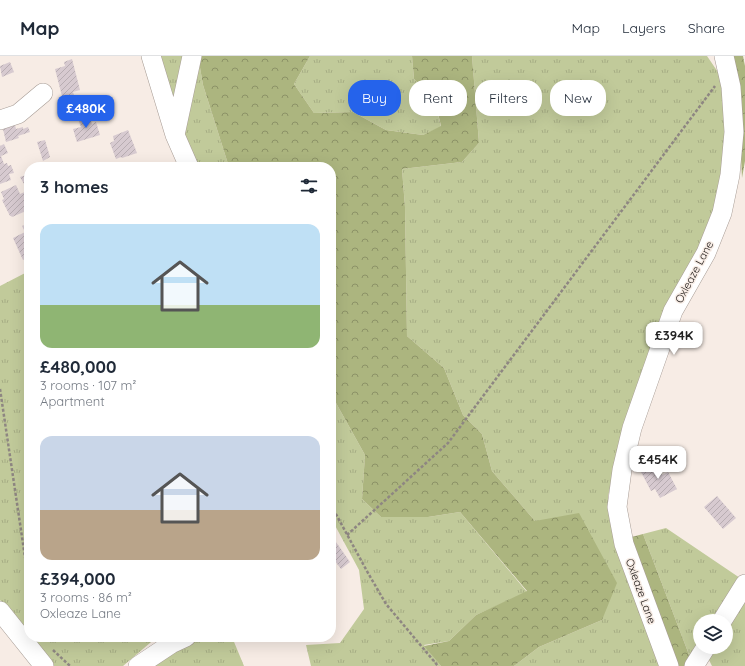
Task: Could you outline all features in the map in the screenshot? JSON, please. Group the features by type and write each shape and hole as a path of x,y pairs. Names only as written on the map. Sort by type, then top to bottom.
{"street":[{"path":"151,56 175,135 187,162"},
{"path":"175,135 192,56"},
{"name":"Oxleaze Lane","path":"669,666 624,544 617,507 622,470 632,428 673,311 706,253 722,213 730,176 734,132 730,87 724,56"},
{"path":"0,120 18,114 43,93"},
{"path":"726,614 745,584"},
{"path":"0,611 24,641"},
{"path":"25,642 44,666"},
{"path":"138,666 175,642"},
{"path":"694,666 702,654"}],"path":[{"path":"347,535 448,443 717,84"},
{"path":"0,389 24,550"},
{"path":"336,514 386,604 438,666"}],"green space":[{"path":"141,56 198,56 203,85 227,162 183,162 160,117"},
{"path":"198,56 310,56 294,84 314,113 348,112 348,116 360,116 386,130 423,135 441,126 439,116 467,116 467,80 415,80 412,56 472,56 475,116 477,116 479,143 462,162 402,169 405,207 407,336 444,368 463,415 482,434 492,471 535,521 579,513 617,583 602,620 539,647 514,666 441,666 424,646 449,641 476,615 527,591 460,512 428,517 381,517 362,499 365,455 336,403 336,162 227,162 203,85"},
{"path":"310,56 412,56 415,80 409,80 409,116 438,116 441,127 423,135 386,130 360,116 401,116 401,80 348,80 348,112 314,113 294,84"},
{"path":"472,56 707,56 722,78 725,121 724,163 715,205 626,428 608,496 614,533 662,666 514,666 539,647 602,620 535,521 492,471 482,434 463,415 444,368 407,336 405,207 402,169 462,162 479,143 477,116 542,116 542,80 475,80 475,93"},
{"path":"729,56 743,56 745,66 745,161 742,178 738,96"},
{"path":"24,274 24,632 0,600 0,286"},
{"path":"336,403 365,455 362,499 381,517 428,517 460,512 527,592 476,615 449,641 424,645 441,666 311,666 306,645 340,643 364,609 359,570 336,527"},
{"path":"666,528 740,578 719,614 693,614 693,654 695,654 691,660 643,534"},
{"path":"643,534 691,660 688,666 674,666 628,538"},
{"path":"745,600 745,666 712,666 708,658 711,654 733,654 733,619"},
{"path":"32,642 151,642 123,666 54,666"},
{"path":"189,642 234,642 244,666 147,666 177,647"}],"building":[{"path":"72,59 80,90 73,92 75,98 63,100 55,69 65,66 64,62"},
{"path":"10,62 14,72 2,77 0,66"},
{"path":"88,113 92,124 96,122 100,135 77,142 73,129 81,127 77,116"},
{"path":"15,125 16,129 28,127 30,132 18,136 19,138 6,142 3,129"},
{"path":"128,130 137,153 116,159 110,143 114,141 113,136"},
{"path":"45,140 50,157 43,161 37,142"},
{"path":"4,144 8,153 1,156 4,164 7,163 8,166 11,165 14,173 9,174 11,180 0,184 0,146"},
{"path":"24,176 24,184 20,177"},
{"path":"16,185 20,194 24,192 24,212 12,217 10,216 2,200 4,199 1,192"},
{"path":"24,232 24,260 23,260 13,238"},
{"path":"655,461 662,475 668,472 677,489 660,498 655,489 651,491 641,472 643,470 642,467"},
{"path":"717,496 736,518 723,529 704,507"},
{"path":"336,542 350,562 341,569 336,562"}]}
